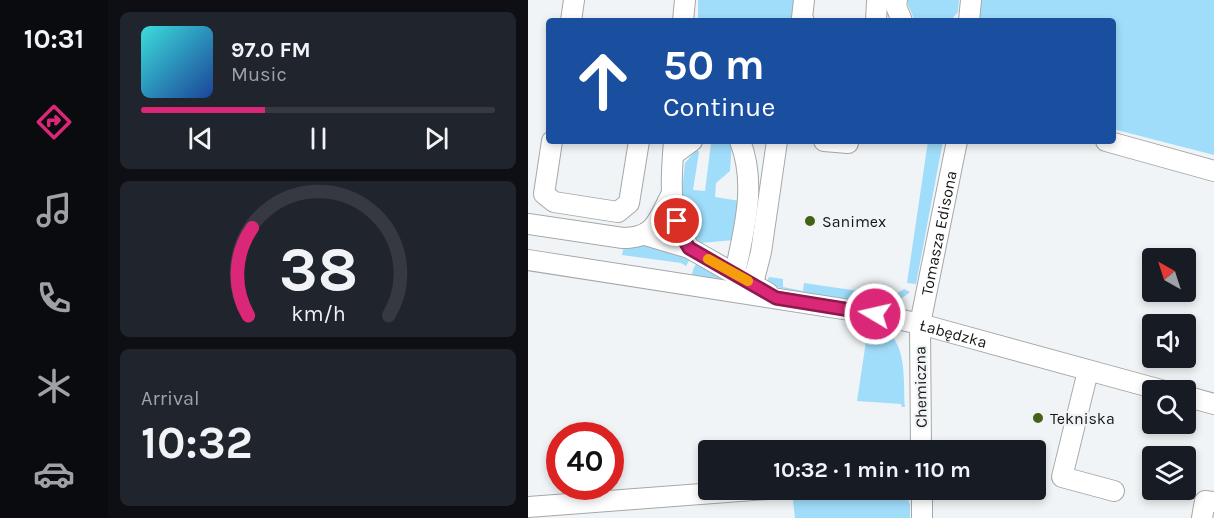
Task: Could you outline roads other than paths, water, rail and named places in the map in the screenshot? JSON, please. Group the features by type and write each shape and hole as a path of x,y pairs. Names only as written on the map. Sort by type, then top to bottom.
{"street":[{"path":"571,18 574,0"},
{"path":"801,18 804,0"},
{"path":"969,18 970,0"},
{"path":"878,5 896,6 901,18"},
{"path":"552,144 544,194 554,202 618,212 629,203 639,144"},
{"path":"735,273 747,209 749,182 741,144"},
{"path":"753,284 761,252 777,144"},
{"name":"Tomasza Edisona","path":"920,324 956,144"},
{"path":"1116,144 1214,171"},
{"path":"673,148 671,195 679,231 689,248"},
{"path":"528,224 635,238 645,235 654,228 671,195"},
{"path":"645,235 689,248 776,298"},
{"name":"Łabędzka","path":"528,260 875,314 920,324 1142,385"},
{"name":"Chemiczna","path":"920,324 921,440"},
{"path":"1088,370 1062,477 1114,491"},
{"path":"1196,399 1214,404"},
{"path":"528,507 698,494"},
{"path":"922,500 922,518"},
{"path":"1202,518 1204,501 1214,502"}],"place":[{"name":"Sanimex","path":"810,221"},
{"name":"Tekniska","path":"1038,418"}]}
